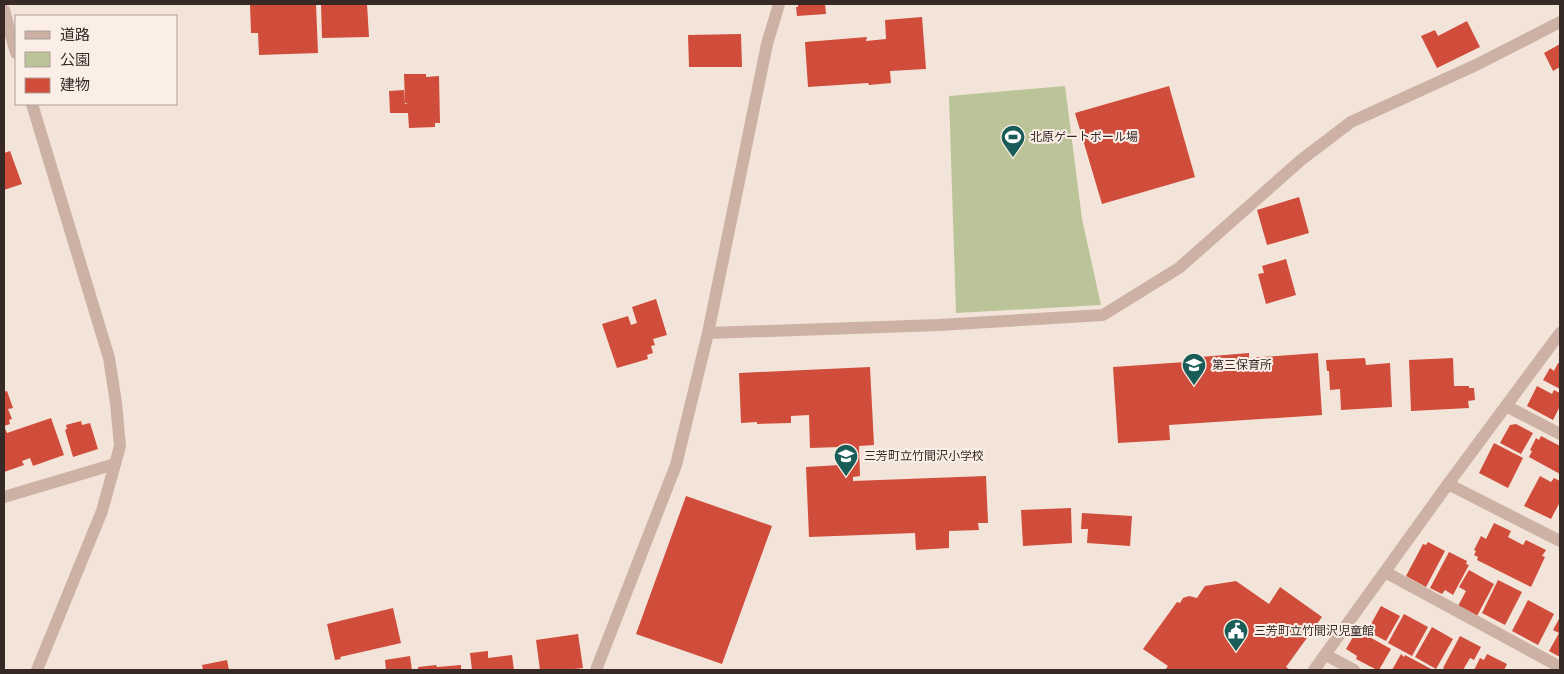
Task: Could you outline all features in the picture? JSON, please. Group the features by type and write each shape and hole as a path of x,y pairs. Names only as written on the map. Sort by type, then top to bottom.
{"street":[{"path":"596,670 676,465 708,333 767,44 779,4"},
{"path":"4,12 15,50"},
{"path":"708,333 939,325 1103,315 1180,268 1301,160 1351,122 1476,65 1560,22"},
{"path":"32,105 108,358 116,403 120,446 102,511 37,670"},
{"path":"1314,670 1448,484 1506,406 1558,341"},
{"path":"1506,406 1560,434"},
{"path":"4,497 115,464"},
{"path":"1448,484 1560,540"},
{"path":"1385,572 1560,667"},
{"path":"1326,654 1354,670"}],"green space":[{"name":"北原ゲートボール場","path":"1065,86 1082,219 1101,305 956,313 949,96"}],"building":[{"path":"250,4 316,4 318,53 259,55 258,33 251,33"},
{"path":"321,4 367,4 369,37 322,38"},
{"path":"798,4 825,4 826,14 797,16 796,7 798,7"},
{"path":"922,17 926,69 890,71 891,83 808,87 805,42 867,37 866,41 886,39 885,20"},
{"path":"1467,21 1480,47 1437,68 1421,36 1435,30 1438,36"},
{"path":"741,34 742,67 689,67 688,35"},
{"path":"1560,44 1560,67 1553,71 1544,53"},
{"path":"404,74 426,74 426,77 439,76 440,123 435,123 435,127 409,128 408,113 390,113 389,91 404,90 405,104 408,103 405,103"},
{"path":"1169,86 1195,177 1102,204 1075,113"},
{"path":"10,151 22,184 4,190 4,153"},
{"path":"1299,197 1309,233 1267,245 1257,210"},
{"path":"1286,259 1296,295 1266,304 1258,274 1264,273 1262,266"},
{"path":"656,299 667,335 653,339 655,345 651,346 653,353 647,355 648,359 617,368 602,324 628,316 631,325 637,323 632,307"},
{"path":"1249,353 1249,358 1318,353 1322,415 1169,425 1170,440 1118,443 1113,367 1200,361 1200,357"},
{"path":"1365,358 1366,365 1390,363 1392,407 1341,410 1340,389 1330,390 1329,371 1327,371 1326,360"},
{"path":"1453,358 1454,386 1474,388 1475,400 1468,401 1469,408 1411,411 1409,360"},
{"path":"1558,363 1560,364 1560,389 1543,380 1550,368 1554,371"},
{"path":"870,367 874,445 859,446 860,476 853,477 853,481 986,476 988,523 978,523 979,530 949,531 949,548 916,550 915,533 809,537 806,467 840,465 839,447 810,448 809,415 791,416 791,423 741,423 739,373"},
{"path":"1537,386 1552,394 1554,390 1560,393 1560,406 1553,420 1527,406"},
{"path":"7,391 13,408 8,409 12,419 9,420 10,424 4,426 4,392"},
{"path":"51,418 64,455 33,466 30,458 22,461 24,465 4,472 4,426 7,433"},
{"path":"81,421 82,425 90,423 98,449 73,457 65,430 67,429 66,425"},
{"path":"1516,424 1533,433 1521,454 1500,443 1510,425"},
{"path":"1541,436 1560,446 1560,474 1529,457 1536,438 1539,440"},
{"path":"1494,443 1523,458 1508,488 1479,473"},
{"path":"1540,476 1551,482 1554,478 1560,481 1560,502 1551,519 1524,506"},
{"path":"686,496 772,526 722,664 636,634"},
{"path":"1071,508 1072,543 1023,546 1021,510"},
{"path":"1082,513 1132,516 1130,546 1087,543 1088,529 1081,529"},
{"path":"1494,523 1511,531 1508,537 1523,545 1526,540 1546,550 1542,556 1545,557 1531,587 1477,560 1478,557 1474,555 1476,551 1474,550 1481,536 1486,539"},
{"path":"1428,542 1445,551 1426,587 1406,576 1423,544 1426,545"},
{"path":"1449,552 1467,561 1466,564 1469,565 1453,595 1445,590 1442,594 1430,588"},
{"path":"1469,570 1494,584 1477,616 1458,606 1466,591 1459,587"},
{"path":"1498,580 1522,592 1505,625 1482,613"},
{"path":"1236,581 1269,604 1280,587 1322,617 1286,667 1289,670 1165,670 1168,666 1143,649 1177,602 1180,603 1183,598 1189,596 1197,598 1205,586"},
{"path":"1528,600 1554,614 1538,645 1512,631"},
{"path":"1381,606 1400,616 1386,641 1367,631"},
{"path":"393,608 401,643 340,657 341,659 335,660 327,624"},
{"path":"1404,614 1428,627 1412,656 1388,643"},
{"path":"1560,617 1560,657 1549,651 1559,633 1553,630"},
{"path":"1432,627 1453,639 1436,669 1415,657"},
{"path":"1357,630 1391,649 1379,670 1356,659 1357,656 1346,649"},
{"path":"578,634 583,668 540,670 536,640"},
{"path":"1460,636 1481,647 1474,660 1470,658 1463,670 1446,670 1443,668"},
{"path":"488,651 488,658 512,655 514,670 472,670 470,653"},
{"path":"1401,654 1404,657 1405,655 1433,670 1392,670"},
{"path":"1487,654 1507,664 1504,670 1474,670 1480,658 1484,660"},
{"path":"410,656 412,670 386,670 385,660"},
{"path":"227,660 229,670 203,670 202,665"},
{"path":"436,665 437,667 461,665 461,670 418,670 418,667"}],"place":[{"name":"北原ゲートボール場","path":"1013,158"},
{"name":"第三保育所","path":"1194,386"},
{"name":"三芳町立竹間沢小学校","path":"846,477"},
{"name":"三芳町立竹間沢児童館","path":"1236,652"}]}
